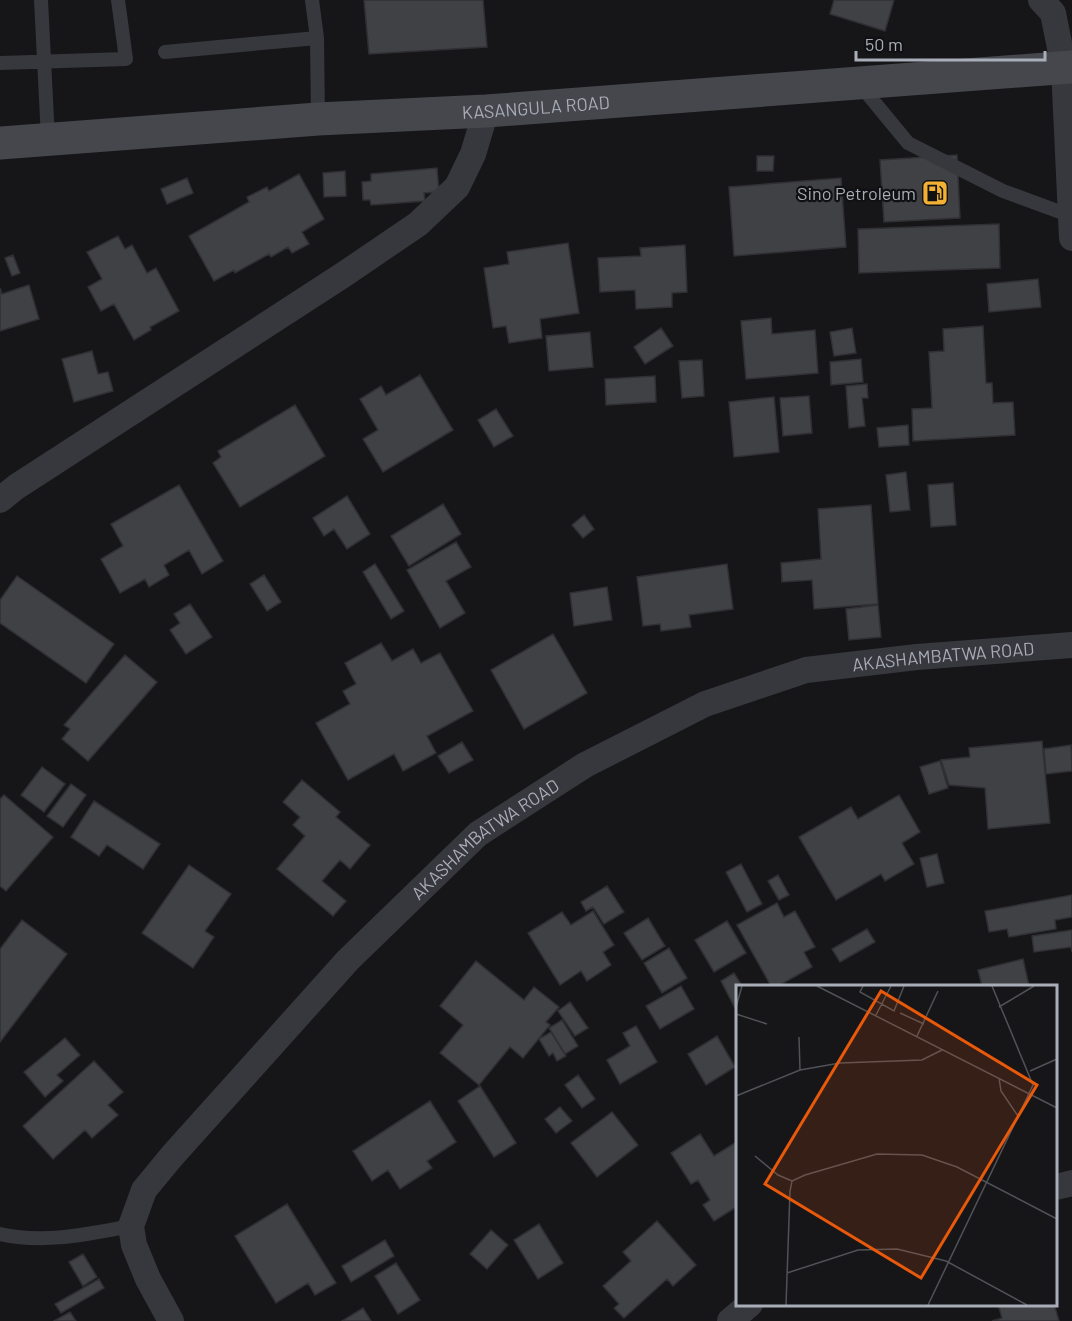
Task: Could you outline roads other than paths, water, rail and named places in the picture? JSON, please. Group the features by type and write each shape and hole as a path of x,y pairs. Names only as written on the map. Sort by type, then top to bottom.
{"main road":[{"name":"KASANGULA ROAD","path":"0,143 318,119 486,111 1068,67"}],"street":[{"path":"1041,0 1053,13 1068,67 1071,227"},
{"path":"0,500 16,487 344,275 418,224 458,187 473,154 486,111"},
{"name":"AKASHAMBATWA ROAD","path":"131,1226 144,1190 348,960 478,834 585,765 705,704 806,670 917,657 1072,645"},
{"path":"1057,1186 1072,1183"},
{"path":"131,1226 134,1245 148,1279 171,1321"},
{"path":"730,1321 749,1306"}],"lane":[{"path":"41,0 48,139"},
{"path":"0,63 126,59 118,0"},
{"path":"312,0 317,38 318,119"},
{"path":"165,52 317,38"},
{"path":"858,83 908,143 1071,227"},
{"path":"0,1234 39,1239 73,1237 131,1226"}],"place":[{"name":"Sino Petroleum","path":"935,193"}]}
